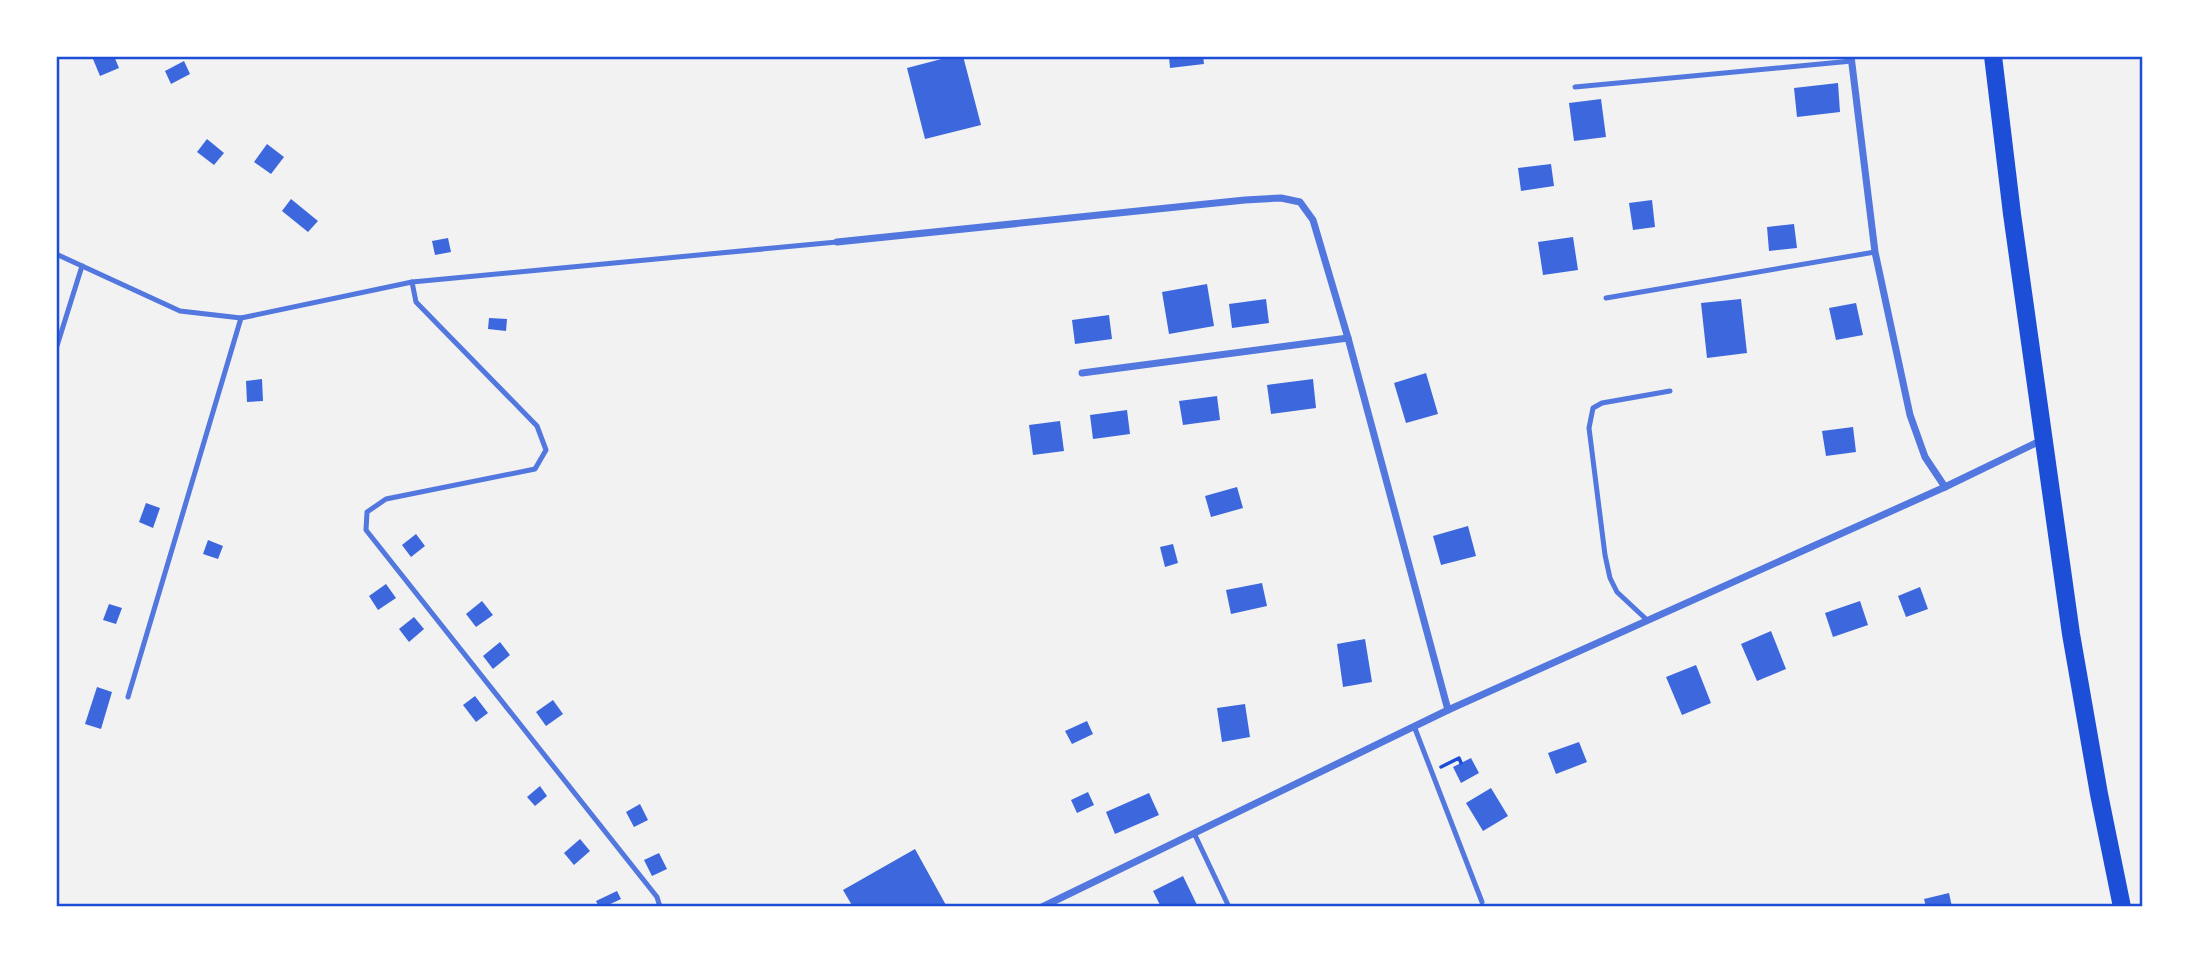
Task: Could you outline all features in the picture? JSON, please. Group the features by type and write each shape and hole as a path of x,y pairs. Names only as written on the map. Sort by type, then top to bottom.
{"highway":[{"path":"1993,56 2012,215 2071,634 2122,907"}],"street":[{"path":"1852,59 1875,252 1910,415 1926,457 1945,486"},
{"path":"837,242 1281,198 1300,202 1313,220 1348,338 1448,710"},
{"path":"1083,373 1348,338"},
{"path":"1042,907 1448,710 1945,486 2043,439"}],"lane":[{"path":"1575,87 1852,59"},
{"path":"56,254 180,311 241,318 412,282 837,242"},
{"path":"1606,298 1875,252"},
{"path":"56,349 82,266"},
{"path":"412,282 416,302 537,426 546,450 535,469 386,499 367,512 366,530 657,897 660,907"},
{"path":"128,697 241,318"},
{"path":"1647,620 1617,592 1610,578 1597,491 1590,418 1593,408 1602,403 1670,390"},
{"path":"1414,726 1482,902"},
{"path":"1194,833 1229,907"}],"path":[{"path":"1431,772 1459,758 1461,763"}],"building":[{"path":"99,56 114,56 119,68 100,76 93,59"},
{"path":"963,56 981,125 925,139 907,68"},
{"path":"1169,56 1203,56 1204,64 1170,68"},
{"path":"184,61 190,74 171,84 165,71"},
{"path":"1838,83 1840,112 1797,117 1794,88"},
{"path":"1601,99 1606,137 1574,141 1569,103"},
{"path":"207,139 224,153 214,165 197,152"},
{"path":"267,144 284,157 271,174 254,162"},
{"path":"1551,164 1554,186 1521,191 1518,168"},
{"path":"291,199 318,221 308,232 282,211"},
{"path":"1652,200 1655,227 1633,230 1629,203"},
{"path":"1794,224 1797,248 1769,251 1767,227"},
{"path":"1573,237 1578,270 1543,275 1538,242"},
{"path":"448,238 451,252 435,255 432,241"},
{"path":"1207,284 1214,326 1169,334 1162,292"},
{"path":"1266,299 1269,323 1232,328 1229,304"},
{"path":"1741,299 1747,353 1707,358 1701,303"},
{"path":"1856,303 1863,335 1836,340 1829,308"},
{"path":"1109,315 1112,339 1075,344 1072,320"},
{"path":"489,318 507,319 506,331 488,329"},
{"path":"1426,373 1438,414 1406,423 1394,383"},
{"path":"262,379 263,401 247,402 246,381"},
{"path":"1313,379 1316,408 1271,414 1267,385"},
{"path":"1217,396 1220,420 1183,425 1179,401"},
{"path":"1127,410 1130,434 1093,439 1090,415"},
{"path":"1060,421 1064,451 1033,455 1029,425"},
{"path":"1853,427 1856,452 1826,456 1822,431"},
{"path":"1237,487 1243,508 1211,517 1205,496"},
{"path":"146,503 160,508 153,528 139,522"},
{"path":"1468,526 1476,556 1441,565 1433,536"},
{"path":"416,534 425,546 411,557 402,545"},
{"path":"208,540 223,546 218,559 203,554"},
{"path":"1173,544 1178,563 1165,567 1160,547"},
{"path":"1262,583 1267,606 1231,614 1226,590"},
{"path":"386,584 396,598 378,610 369,596"},
{"path":"1920,587 1928,609 1906,617 1898,596"},
{"path":"482,601 493,615 476,627 466,614"},
{"path":"1860,601 1868,625 1833,637 1825,613"},
{"path":"109,604 122,608 116,624 103,620"},
{"path":"414,617 424,629 409,642 399,629"},
{"path":"1771,631 1786,669 1757,681 1741,644"},
{"path":"1365,639 1372,682 1343,687 1337,644"},
{"path":"500,642 510,655 493,669 483,656"},
{"path":"1696,665 1711,703 1682,715 1666,677"},
{"path":"97,687 112,692 101,729 85,724"},
{"path":"475,696 488,713 476,722 463,705"},
{"path":"553,700 563,714 546,726 536,712"},
{"path":"1245,704 1250,737 1222,742 1217,708"},
{"path":"1087,721 1093,734 1072,744 1065,731"},
{"path":"1579,742 1587,762 1556,774 1548,753"},
{"path":"1471,758 1479,773 1461,783 1453,767"},
{"path":"540,786 547,796 535,806 527,797"},
{"path":"1491,788 1508,816 1483,831 1466,803"},
{"path":"1088,792 1094,805 1077,813 1071,800"},
{"path":"1149,793 1159,815 1115,834 1106,812"},
{"path":"640,804 648,820 634,827 626,812"},
{"path":"580,839 590,851 574,865 564,853"},
{"path":"915,849 947,907 853,907 843,890"},
{"path":"659,853 667,869 652,876 644,860"},
{"path":"1183,876 1198,907 1161,907 1153,891"},
{"path":"617,891 621,899 599,907 596,901"},
{"path":"1949,893 1952,907 1926,907 1924,899"}]}
